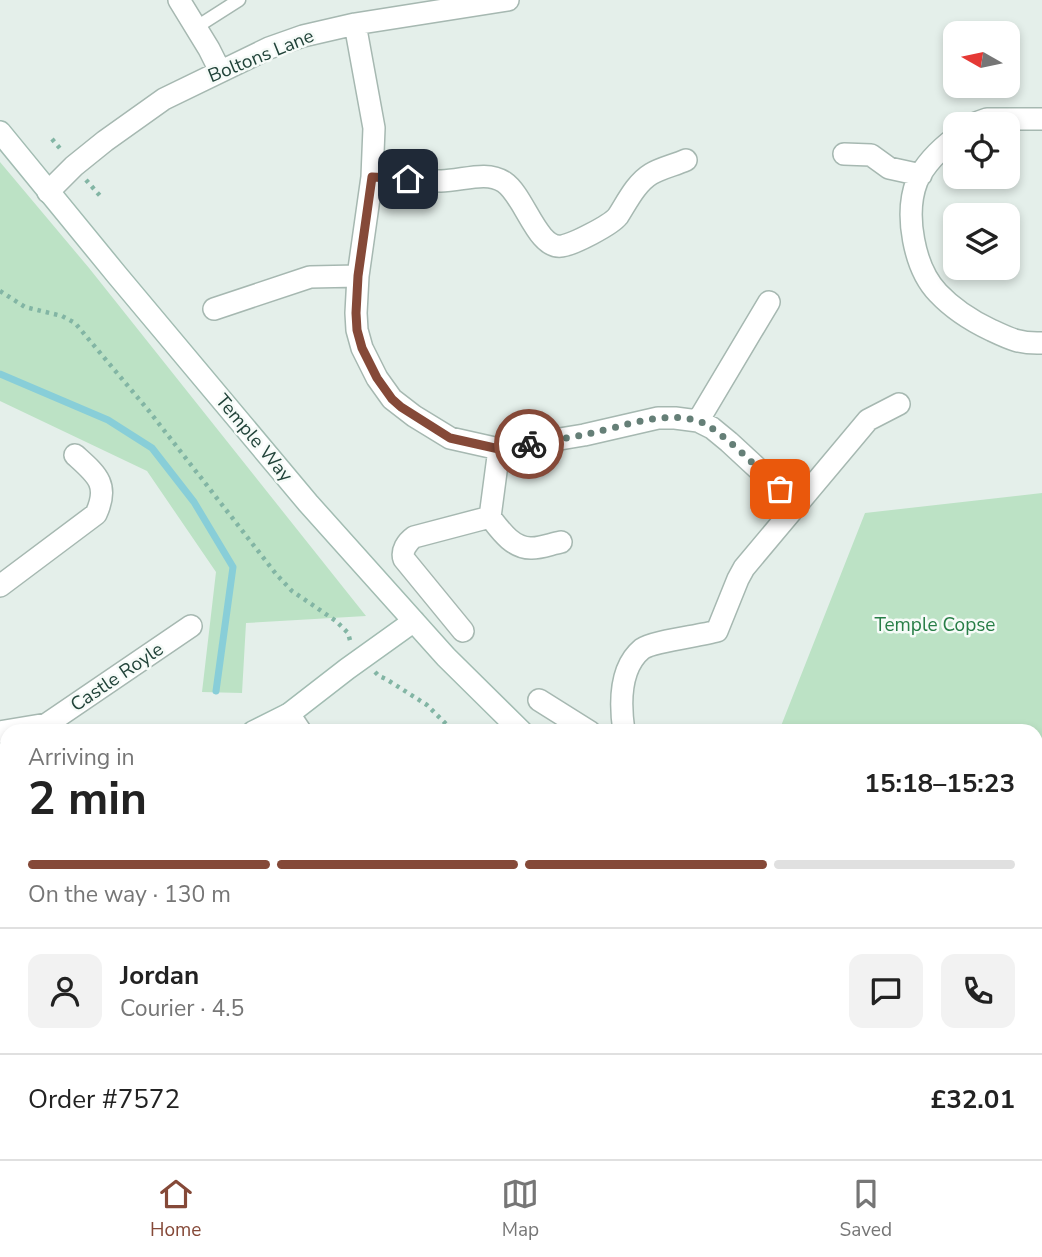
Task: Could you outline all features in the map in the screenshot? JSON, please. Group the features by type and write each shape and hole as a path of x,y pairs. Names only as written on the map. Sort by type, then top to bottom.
{"street":[{"path":"179,0 220,71"},
{"name":"Boltons Lane","path":"48,192 105,141 164,99 269,48 303,36 423,6 496,1"},
{"path":"355,24 374,128 372,177 358,276 357,330 362,348 377,378 392,399 450,438 499,449 584,435 658,418 698,421 729,442 797,505"},
{"path":"1020,119 1042,119"},
{"name":"Temple Way","path":"0,132 308,503 446,657 514,724"},
{"path":"943,147 925,168 913,196 912,228 915,248 928,278 936,292 970,319 1025,344 1042,343"},
{"path":"844,154 871,155 888,168 921,175"},
{"path":"372,177 442,181 485,176 496,178 511,188 522,202 544,240 561,247 616,219 638,186 651,174 686,160"},
{"path":"214,309 310,277 358,276"},
{"path":"698,421 769,302"},
{"path":"623,724 622,689 633,661 643,648 716,631 741,573 868,420 899,404"},
{"path":"499,449 490,517 509,539 524,547 561,542"},
{"path":"0,586 96,514 102,496 98,477 75,455"},
{"path":"463,631 406,562 403,554 408,542 414,537 490,517"},
{"path":"295,723 347,668 414,621"},
{"name":"Castle Royle","path":"47,724 191,626"},
{"path":"539,700 577,724"}],"lane":[{"path":"195,28 239,0"}],"path":[{"path":"52,139 56,144"},
{"path":"0,291 25,307 62,316 75,323 149,411 276,575 292,591 336,621 348,633 352,646"},
{"path":"376,674 427,705 446,724"}],"green space":[{"path":"0,162 89,268 366,616 246,623 242,693 202,692 216,572 147,471 0,401"},
{"name":"Temple Copse","path":"1042,493 1042,724 782,724 865,513"}],"waterway":[{"path":"0,374 108,420 152,448 194,502 233,567 216,691"}],"way so far":[{"path":"529,444 658,418 698,421 729,442 780,489"}],"route":[{"path":"408,179 372,177 358,276 356,313 362,348 377,378 392,399 439,432 450,438 499,449 529,444"}]}
